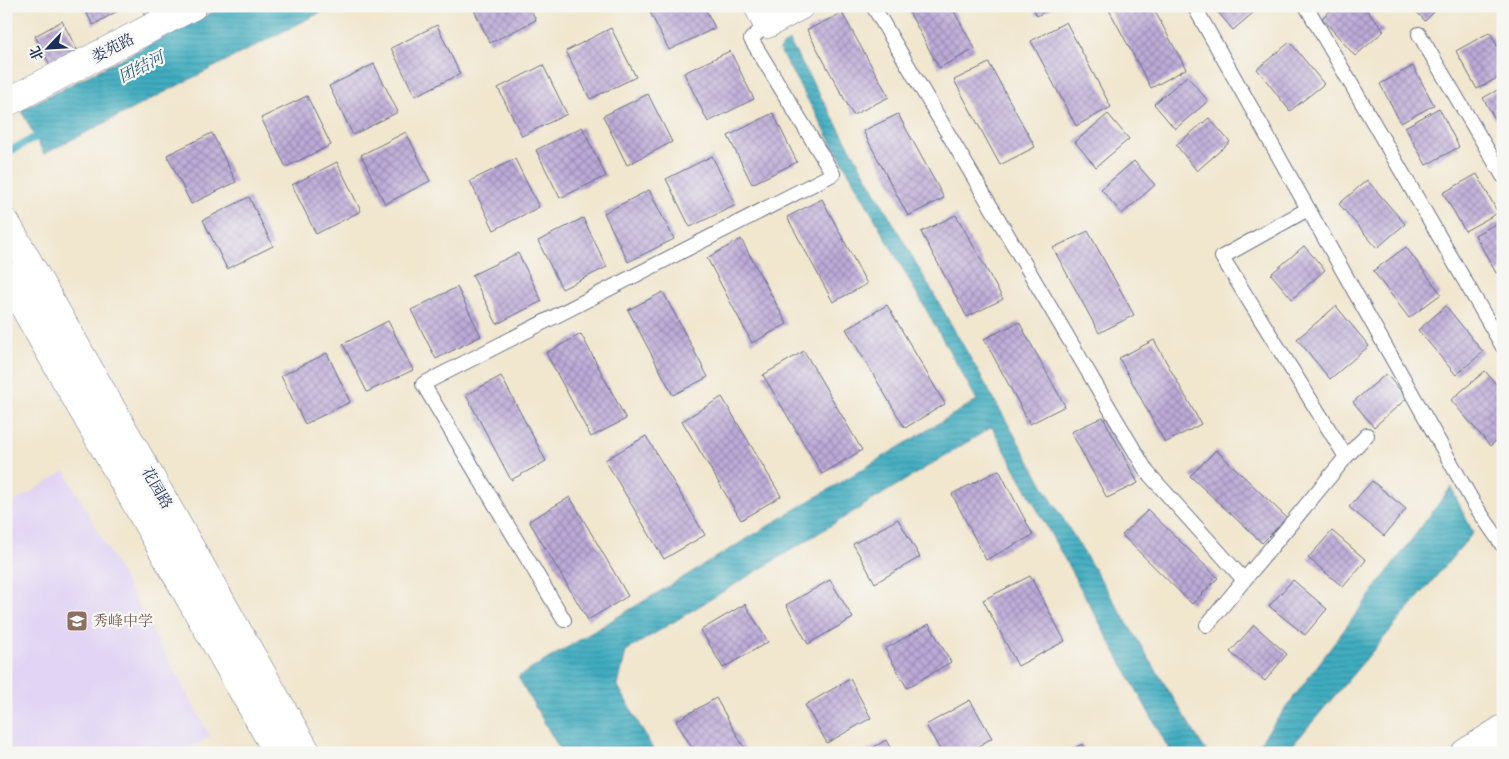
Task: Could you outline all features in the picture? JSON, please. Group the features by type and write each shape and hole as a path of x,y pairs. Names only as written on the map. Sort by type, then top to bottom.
{"main road":[{"name":"娄苑路","path":"6,103 193,6"},
{"path":"762,15 800,6"},
{"name":"花园路","path":"6,223 307,753"},
{"name":"花园路","path":"6,275 278,753"},
{"path":"1465,753 1503,729"}],"lane":[{"path":"873,6 1147,472 1244,580"},
{"path":"1194,6 1474,504 1503,546"},
{"path":"1306,6 1503,347"},
{"path":"564,620 423,384 833,174 751,39 762,15"},
{"path":"1418,34 1503,176"},
{"path":"1308,209 1222,257 1346,456"},
{"path":"1207,625 1346,456 1368,435"}],"shaded area":[{"name":"秀峰中学","path":"65,471 210,736 181,753 6,753 6,507"}],"water":[{"path":"225,6 333,6 44,154 21,110"},
{"path":"789,41 1051,499 1207,753 1171,753 992,427 626,651 618,686 655,753 562,753 518,677 977,400 779,49"},
{"path":"1451,487 1473,533 1286,753 1272,753 1258,745"}],"building":[{"path":"83,6 126,6 93,25"},
{"path":"141,6 169,6 147,19"},
{"path":"472,6 529,6 536,20 490,43"},
{"path":"647,6 704,6 715,28 669,50"},
{"path":"906,6 951,6 975,49 939,68"},
{"path":"1032,6 1055,6 1037,16"},
{"path":"1107,6 1152,6 1186,69 1151,88"},
{"path":"1213,6 1261,6 1233,30"},
{"path":"1335,6 1363,6 1384,31 1355,56 1322,18"},
{"path":"1411,6 1440,6 1425,21"},
{"path":"842,13 889,97 853,115 807,30"},
{"path":"62,21 82,59 54,73 35,36"},
{"path":"1066,22 1111,107 1076,126 1031,41"},
{"path":"437,25 460,74 415,96 391,48"},
{"path":"611,28 636,77 590,99 566,51"},
{"path":"1490,32 1503,57 1503,75 1477,89 1456,51"},
{"path":"1290,42 1324,84 1290,111 1257,69"},
{"path":"730,51 754,99 708,122 684,73"},
{"path":"989,63 1035,147 1000,165 954,80"},
{"path":"374,64 398,112 353,135 329,86"},
{"path":"543,65 567,114 522,136 498,88"},
{"path":"1413,66 1434,105 1401,123 1380,84"},
{"path":"1187,76 1208,101 1175,129 1154,104"},
{"path":"1503,87 1503,133 1483,98"},
{"path":"648,94 672,142 627,165 603,116"},
{"path":"307,96 331,145 286,167 261,118"},
{"path":"1439,108 1459,147 1426,165 1405,127"},
{"path":"773,113 797,162 752,184 728,136"},
{"path":"898,114 944,198 908,216 863,131"},
{"path":"1108,114 1129,139 1096,167 1075,142"},
{"path":"1209,118 1230,142 1197,171 1176,145"},
{"path":"582,127 606,176 560,198 536,150"},
{"path":"406,132 430,181 385,204 361,155"},
{"path":"212,133 236,182 191,204 167,155"},
{"path":"712,156 736,205 690,227 666,179"},
{"path":"515,159 539,207 494,230 470,181"},
{"path":"1134,161 1155,185 1122,214 1101,189"},
{"path":"337,162 361,211 316,234 292,185"},
{"path":"1477,174 1498,213 1465,231 1443,193"},
{"path":"1367,180 1405,224 1377,248 1339,204"},
{"path":"649,190 674,239 628,262 604,213"},
{"path":"249,197 273,246 227,269 203,220"},
{"path":"822,199 867,284 833,302 787,217"},
{"path":"956,215 1003,299 967,317 921,232"},
{"path":"583,218 607,267 562,289 538,241"},
{"path":"1503,220 1503,270 1496,273 1475,235"},
{"path":"1088,231 1134,315 1099,333 1053,248"},
{"path":"741,239 787,324 752,343 707,258"},
{"path":"1304,246 1325,270 1292,299 1271,274"},
{"path":"1406,247 1441,294 1409,318 1373,271"},
{"path":"518,253 542,301 497,324 472,275"},
{"path":"457,287 481,336 436,359 411,310"},
{"path":"663,292 708,377 673,395 628,310"},
{"path":"887,305 945,404 905,428 846,329"},
{"path":"1336,306 1369,346 1330,379 1297,339"},
{"path":"1446,306 1483,352 1456,375 1418,330"},
{"path":"388,321 413,370 367,392 343,344"},
{"path":"1019,322 1065,406 1030,424 984,339"},
{"path":"581,334 626,419 591,437 546,353"},
{"path":"1154,340 1201,424 1165,443 1119,358"},
{"path":"804,351 862,450 822,474 763,375"},
{"path":"327,353 350,402 305,424 281,376"},
{"path":"1485,371 1503,392 1503,435 1490,446 1451,400"},
{"path":"1386,374 1407,398 1374,427 1353,402"},
{"path":"501,376 546,461 511,480 466,395"},
{"path":"722,397 781,496 741,520 682,421"},
{"path":"1103,417 1138,483 1107,498 1071,432"},
{"path":"646,436 705,535 664,559 605,460"},
{"path":"1216,450 1287,518 1262,543 1190,476"},
{"path":"999,470 1033,535 986,560 952,494"},
{"path":"1372,481 1406,509 1384,536 1349,507"},
{"path":"570,497 628,596 588,620 529,521"},
{"path":"1148,510 1218,578 1192,604 1122,535"},
{"path":"898,519 920,557 875,583 853,544"},
{"path":"1332,531 1366,560 1343,587 1308,558"},
{"path":"1030,576 1065,641 1018,666 983,600"},
{"path":"830,580 853,618 808,644 786,605"},
{"path":"1293,580 1327,609 1305,635 1269,606"},
{"path":"745,604 768,642 723,668 701,630"},
{"path":"929,624 951,662 907,688 885,649"},
{"path":"1254,625 1287,654 1265,681 1230,652"},
{"path":"850,679 871,718 827,743 805,705"},
{"path":"716,698 747,753 695,753 676,721"},
{"path":"970,700 992,738 967,753 942,753 926,725"},
{"path":"886,740 893,753 864,753"},
{"path":"1082,744 1086,753 1066,753"}],"waterway":[{"name":"团结河","path":"6,153 44,133"}],"place":[{"name":"秀峰中学","path":"77,621"}]}
